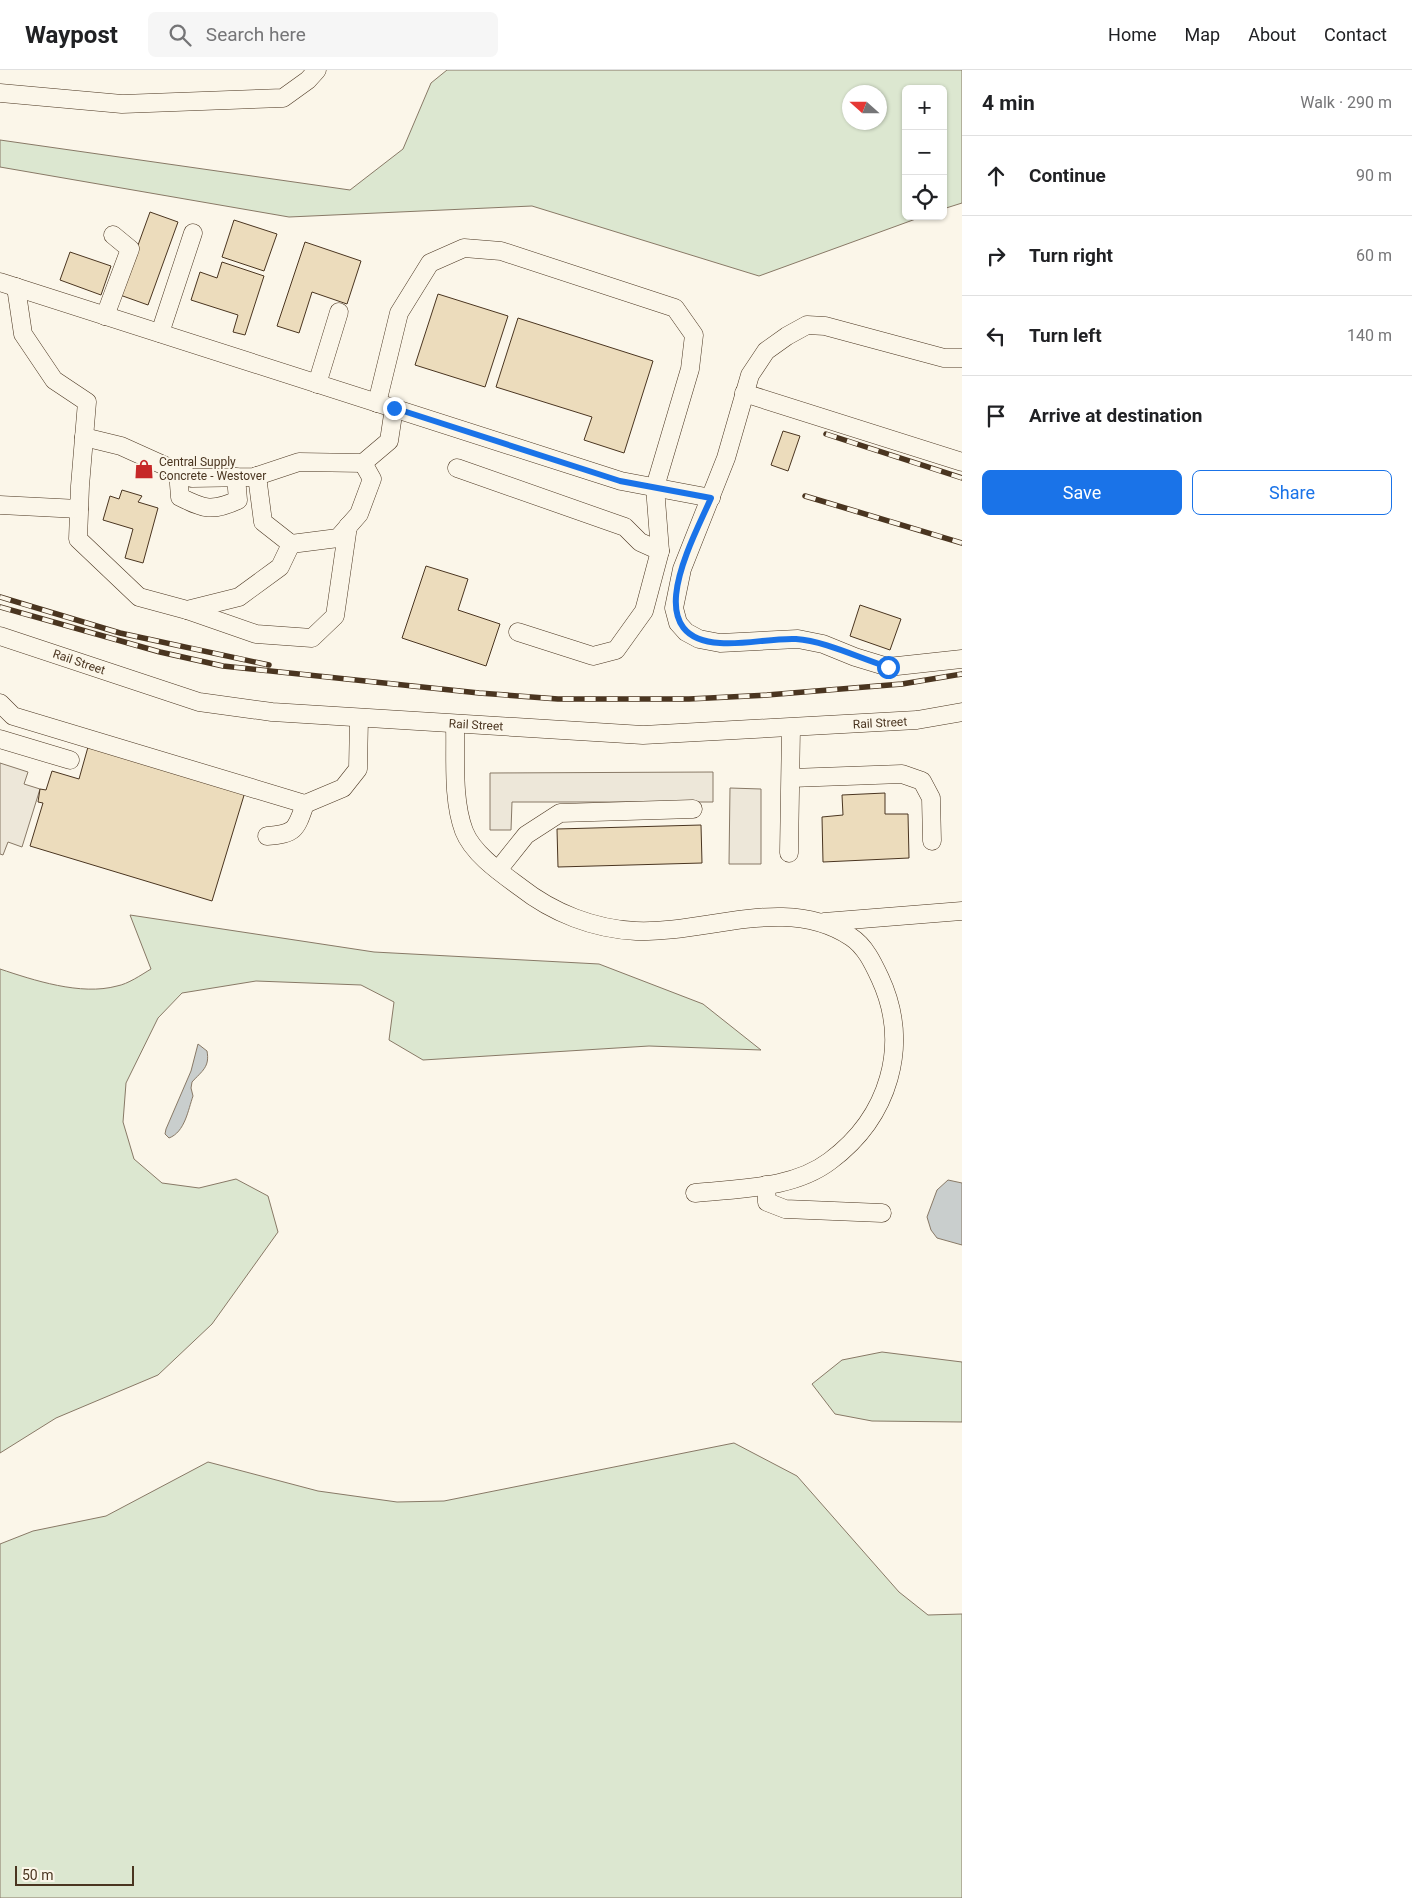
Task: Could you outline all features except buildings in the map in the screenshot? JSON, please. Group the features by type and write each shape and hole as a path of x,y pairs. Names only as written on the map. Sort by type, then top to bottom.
{"street":[{"path":"0,93 122,104 283,98 308,80 317,70"},
{"path":"160,333 193,233"},
{"path":"105,316 130,249 113,235"},
{"path":"376,403 399,313 430,263 464,248 502,251 675,308 694,335 690,369 655,487 660,551 644,611 616,650 593,656 518,632"},
{"path":"8,285 620,481 711,498"},
{"path":"8,285 23,334 54,380 87,402 78,540 138,597 188,610 256,634 312,638 335,616 348,526"},
{"path":"317,384 339,312"},
{"path":"962,358 944,358 825,326 807,325 787,336 766,352 750,375 726,458 687,555 677,588 674,608 678,623 686,632 699,638 720,643 798,640 823,644 855,657 888,667 962,659"},
{"path":"744,393 962,462"},
{"path":"84,437 121,446 192,478 257,476 299,462 363,463 389,441 394,408"},
{"path":"257,476 263,522 290,544 338,538 359,514 372,479 363,463"},
{"path":"456,468 625,526 640,542 660,551"},
{"path":"178,472 180,497 203,508 221,508 238,500 236,477"},
{"path":"0,505 79,509"},
{"path":"188,610 239,597 280,567 290,544"},
{"name":"Rail Street","path":"0,636 199,702 263,712 643,736 916,720 962,712"},
{"path":"0,703 13,716 305,804 343,788 358,770 360,718"},
{"path":"21,745 29,720"},
{"path":"456,724 456,781 465,832 473,846 498,870 530,895 560,913 598,926 636,931 674,929 766,918 797,918 824,922 962,911"},
{"path":"790,853 791,728"},
{"path":"0,739 70,760"},
{"path":"791,778 902,774 922,781 931,798 932,841"},
{"path":"267,836 286,835 294,831 305,804"},
{"path":"498,870 526,834 560,813 693,808"},
{"path":"695,1193 766,1185 795,1179 830,1161 854,1137 875,1110 888,1083 895,1051 893,1014 885,990 872,959 853,938 824,922"},
{"path":"766,1185 767,1202 779,1207 882,1214"}],"green space":[{"path":"447,70 962,70 962,203 947,208 947,85 902,85 902,220 913,220 759,276 532,206 289,217 0,167 0,140 350,190 403,149 431,83"},
{"path":"130,915 374,952 599,964 703,1004 761,1050 649,1046 423,1060 389,1040 394,1002 361,985 256,981 182,993 158,1018 126,1083 123,1122 134,1159 162,1183 199,1188 236,1179 268,1196 278,1232 212,1324 158,1375 56,1418 0,1453 0,969 42,982 73,988 103,989 126,983 151,969"},
{"path":"882,1352 962,1362 962,1422 872,1421 835,1414 812,1384 842,1360"},
{"path":"734,1443 797,1476 899,1592 928,1615 962,1614 962,1898 0,1898 0,1544 33,1531 106,1516 208,1462 318,1491 397,1502 444,1501"}],"shaded area":[{"path":"0,763 28,772 24,784 40,789 22,847 8,842 3,855 0,854"},
{"path":"713,772 713,802 512,802 511,830 490,830 490,773"},
{"path":"730,788 761,789 761,864 729,864"},
{"path":"198,1044 207,1051 206,1065 192,1082 193,1096 182,1126 179,1131 169,1138 165,1134 166,1129 191,1071"},
{"path":"948,1180 962,1183 962,1245 937,1238 931,1230 927,1217 937,1190"}],"railway":[{"path":"826,434 962,478"},
{"path":"805,496 962,543"},
{"path":"0,597 120,633 269,665"},
{"path":"0,607 160,652 223,666 479,693 558,699 689,699 767,695 902,684 962,674"}],"place":[{"name":"Central Supply Concrete - Westover","path":"144,469"}],"route":[{"path":"394,408 620,481 711,498 682,569 677,588 674,608 678,623 686,632 699,638 720,643 772,639 798,640 823,644 855,657 888,667"}]}
